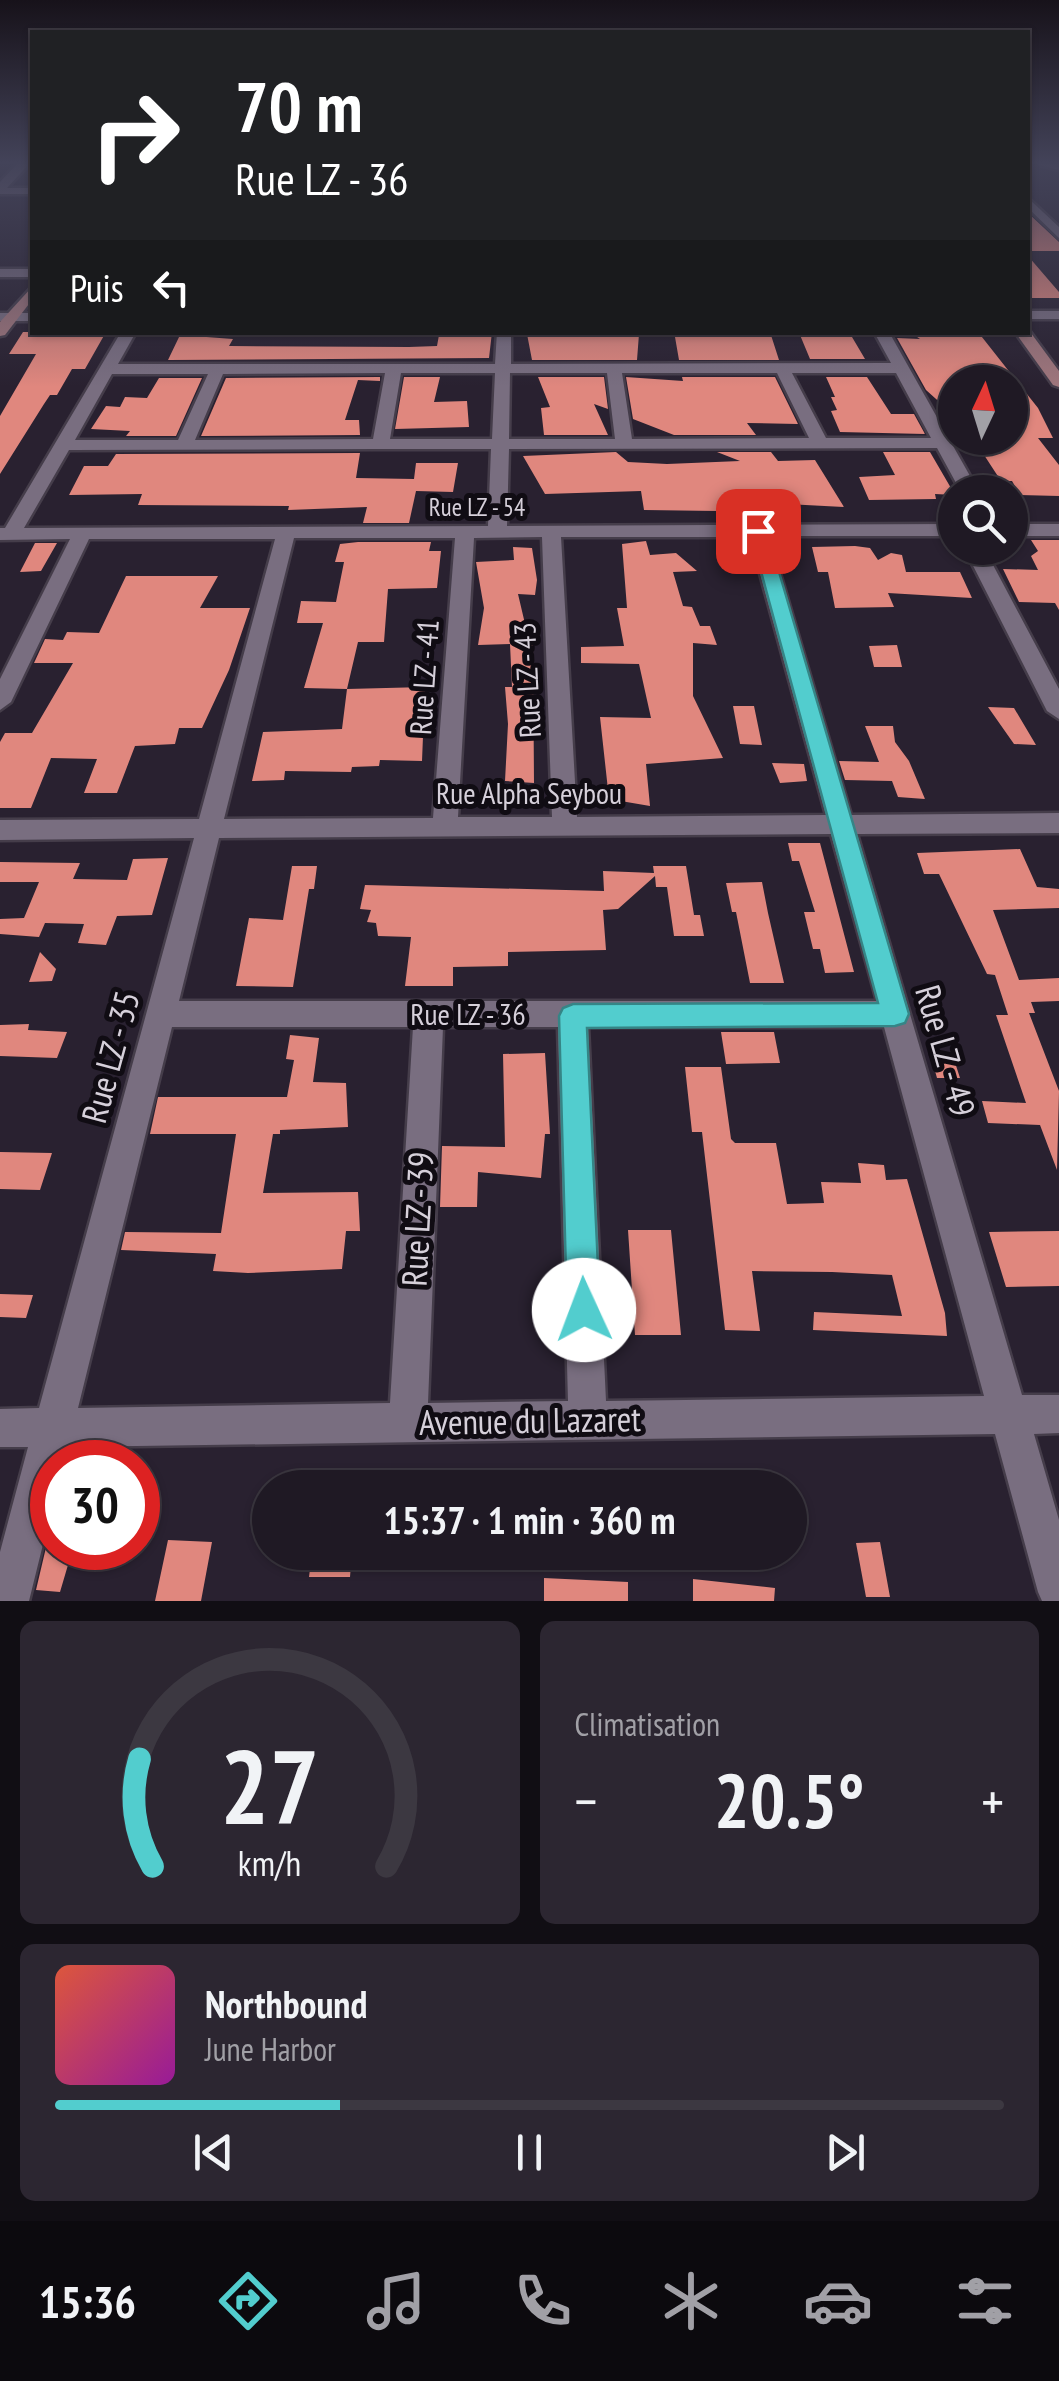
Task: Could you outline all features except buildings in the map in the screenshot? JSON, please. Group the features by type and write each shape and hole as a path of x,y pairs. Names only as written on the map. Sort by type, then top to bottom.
{"street":[{"path":"0,273 30,272"},
{"path":"0,332 6,317 30,293"},
{"path":"1030,315 1059,315"},
{"path":"5,534 65,445 127,335"},
{"path":"497,532 504,335"},
{"path":"883,335 938,436"},
{"path":"1024,335 1059,382"},
{"path":"184,445 218,368"},
{"path":"380,446 394,368"},
{"path":"614,368 624,444"},
{"path":"782,368 820,444"},
{"path":"108,369 901,368"},
{"path":"65,445 938,443"},
{"name":"Rue LZ - 54","path":"5,534 938,530"},
{"path":"1028,530 1059,530"},
{"name":"Rue LZ - 49","path":"758,531 1059,1592"},
{"name":"Rue LZ - 41","path":"445,827 465,532"},
{"name":"Rue LZ - 43","path":"550,532 565,826"},
{"path":"0,702 83,533"},
{"name":"Rue LZ - 35","path":"8,1601 286,533"},
{"path":"983,565 1059,711"},
{"name":"Rue Alpha Seybou","path":"0,830 1059,822"},
{"name":"Rue LZ - 36","path":"161,1014 895,1014"},
{"name":"Rue LZ - 39","path":"408,1423 428,1014"},
{"path":"573,1016 588,1420"},
{"name":"Avenue du Lazaret","path":"0,1428 1059,1414"}],"route":[{"path":"584,1310 573,1016 895,1014 758,531"}]}
